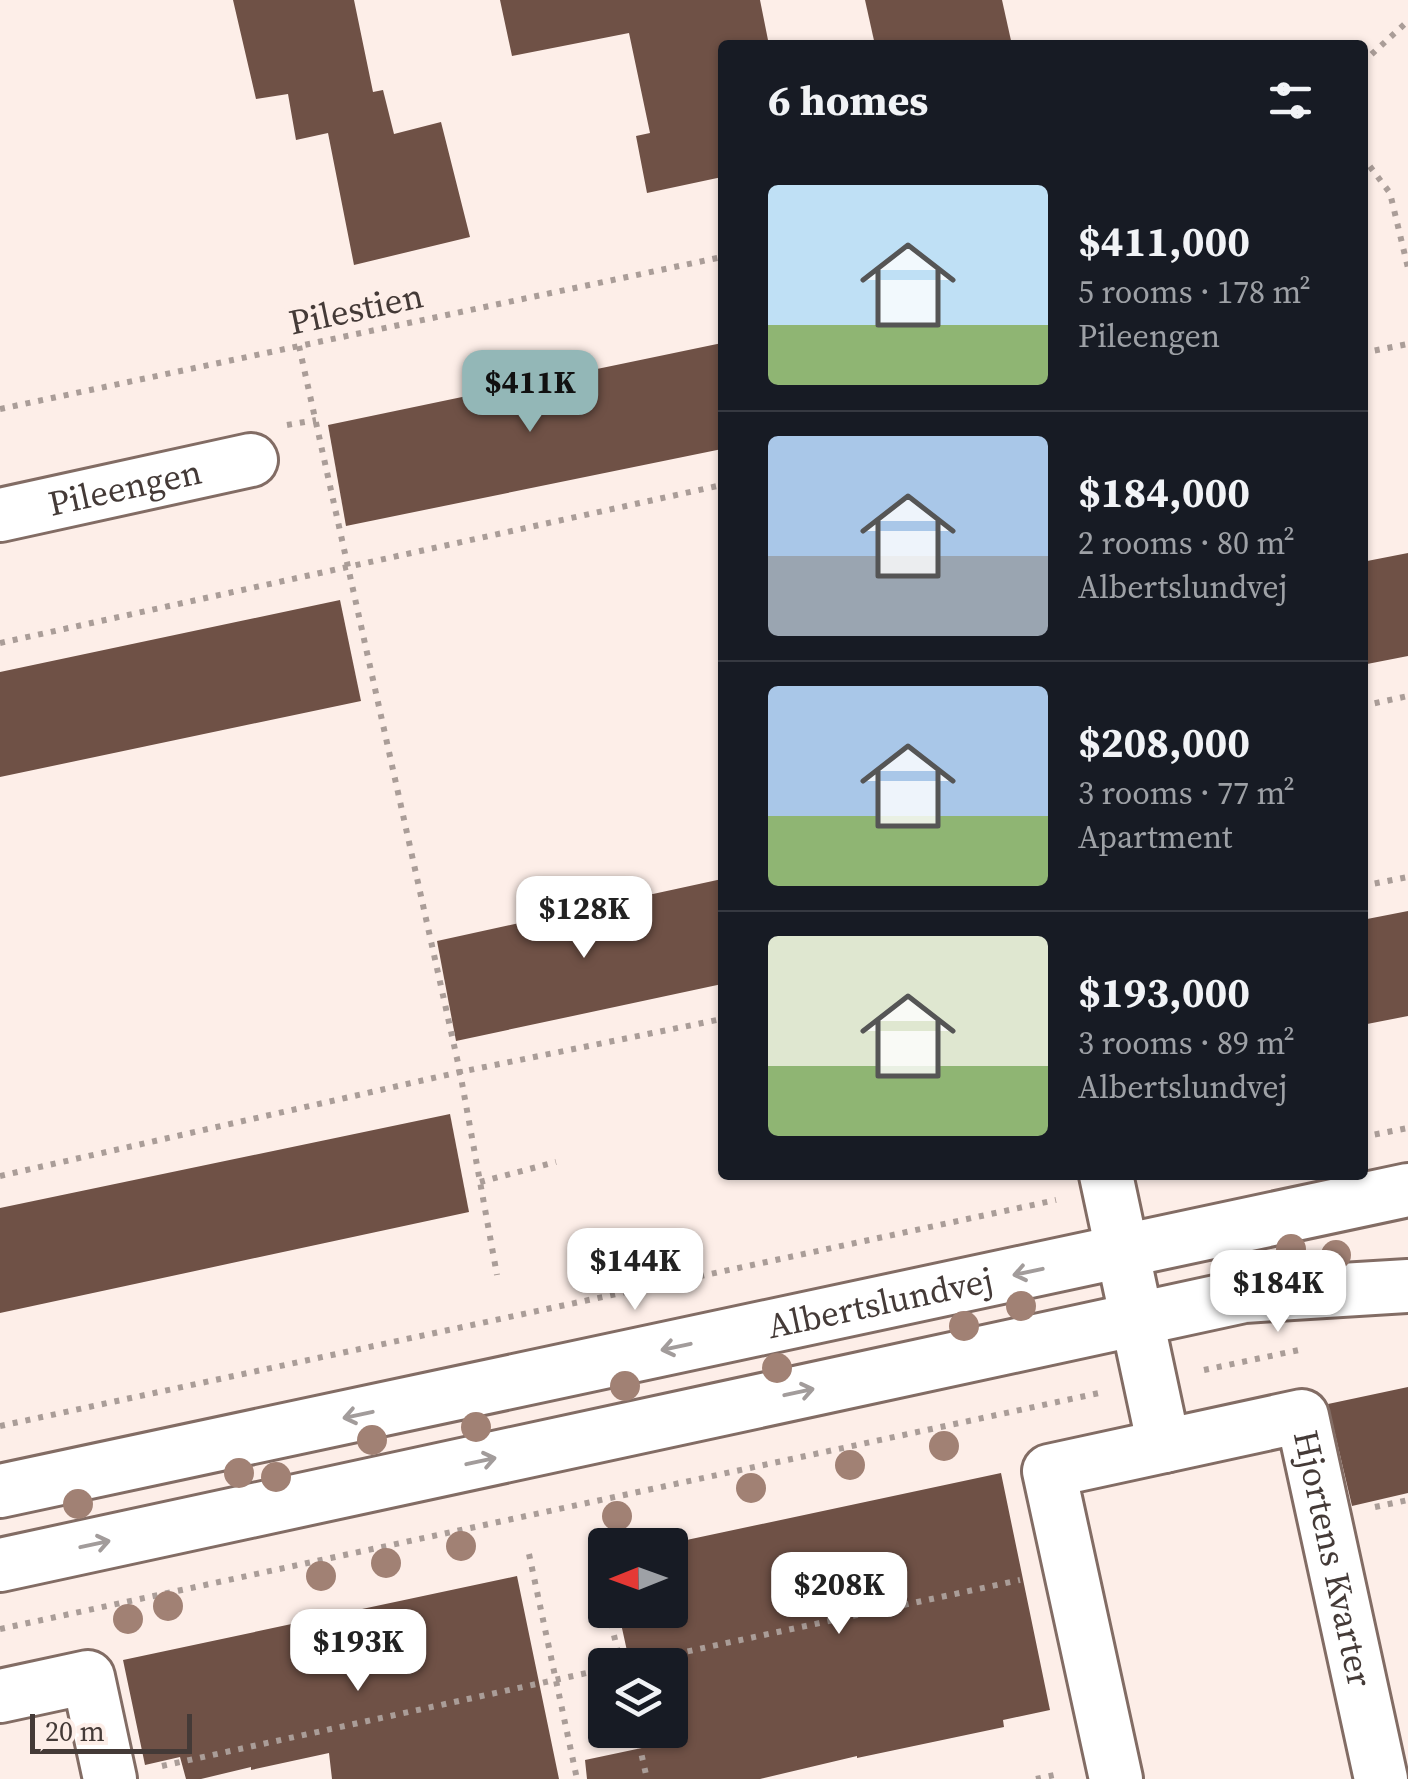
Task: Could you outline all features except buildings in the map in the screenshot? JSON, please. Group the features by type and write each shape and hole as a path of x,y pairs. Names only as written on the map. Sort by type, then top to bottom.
{"street":[{"name":"Pileengen","path":"0,515 251,460"},
{"path":"1108,1182 1164,1446"},
{"name":"Albertslundvej","path":"0,1491 1408,1190"},
{"name":"Albertslundvej","path":"0,1565 1244,1296 1408,1286"},
{"name":"Hjortens Kvarter","path":"1116,1779 1049,1471 1302,1416 1381,1779"},
{"path":"0,1696 88,1678 110,1778"}],"path":[{"path":"1368,58 1408,21"},
{"path":"1368,164 1390,193 1408,268"},
{"name":"Pilestien","path":"0,409 718,258"},
{"path":"1368,352 1408,344"},
{"path":"299,346 460,1072 497,1275"},
{"path":"0,643 718,486"},
{"path":"1368,705 1408,696"},
{"path":"1368,885 1408,877"},
{"path":"0,1176 460,1072 718,1019"},
{"path":"1368,1136 1408,1128"},
{"path":"480,1182 556,1162"},
{"path":"0,1426 1108,1182"},
{"path":"0,1629 1316,1346"},
{"path":"529,1554 577,1779"},
{"path":"688,1651 1070,1570"},
{"path":"110,1778 588,1673"},
{"path":"640,1748 648,1779"}]}
